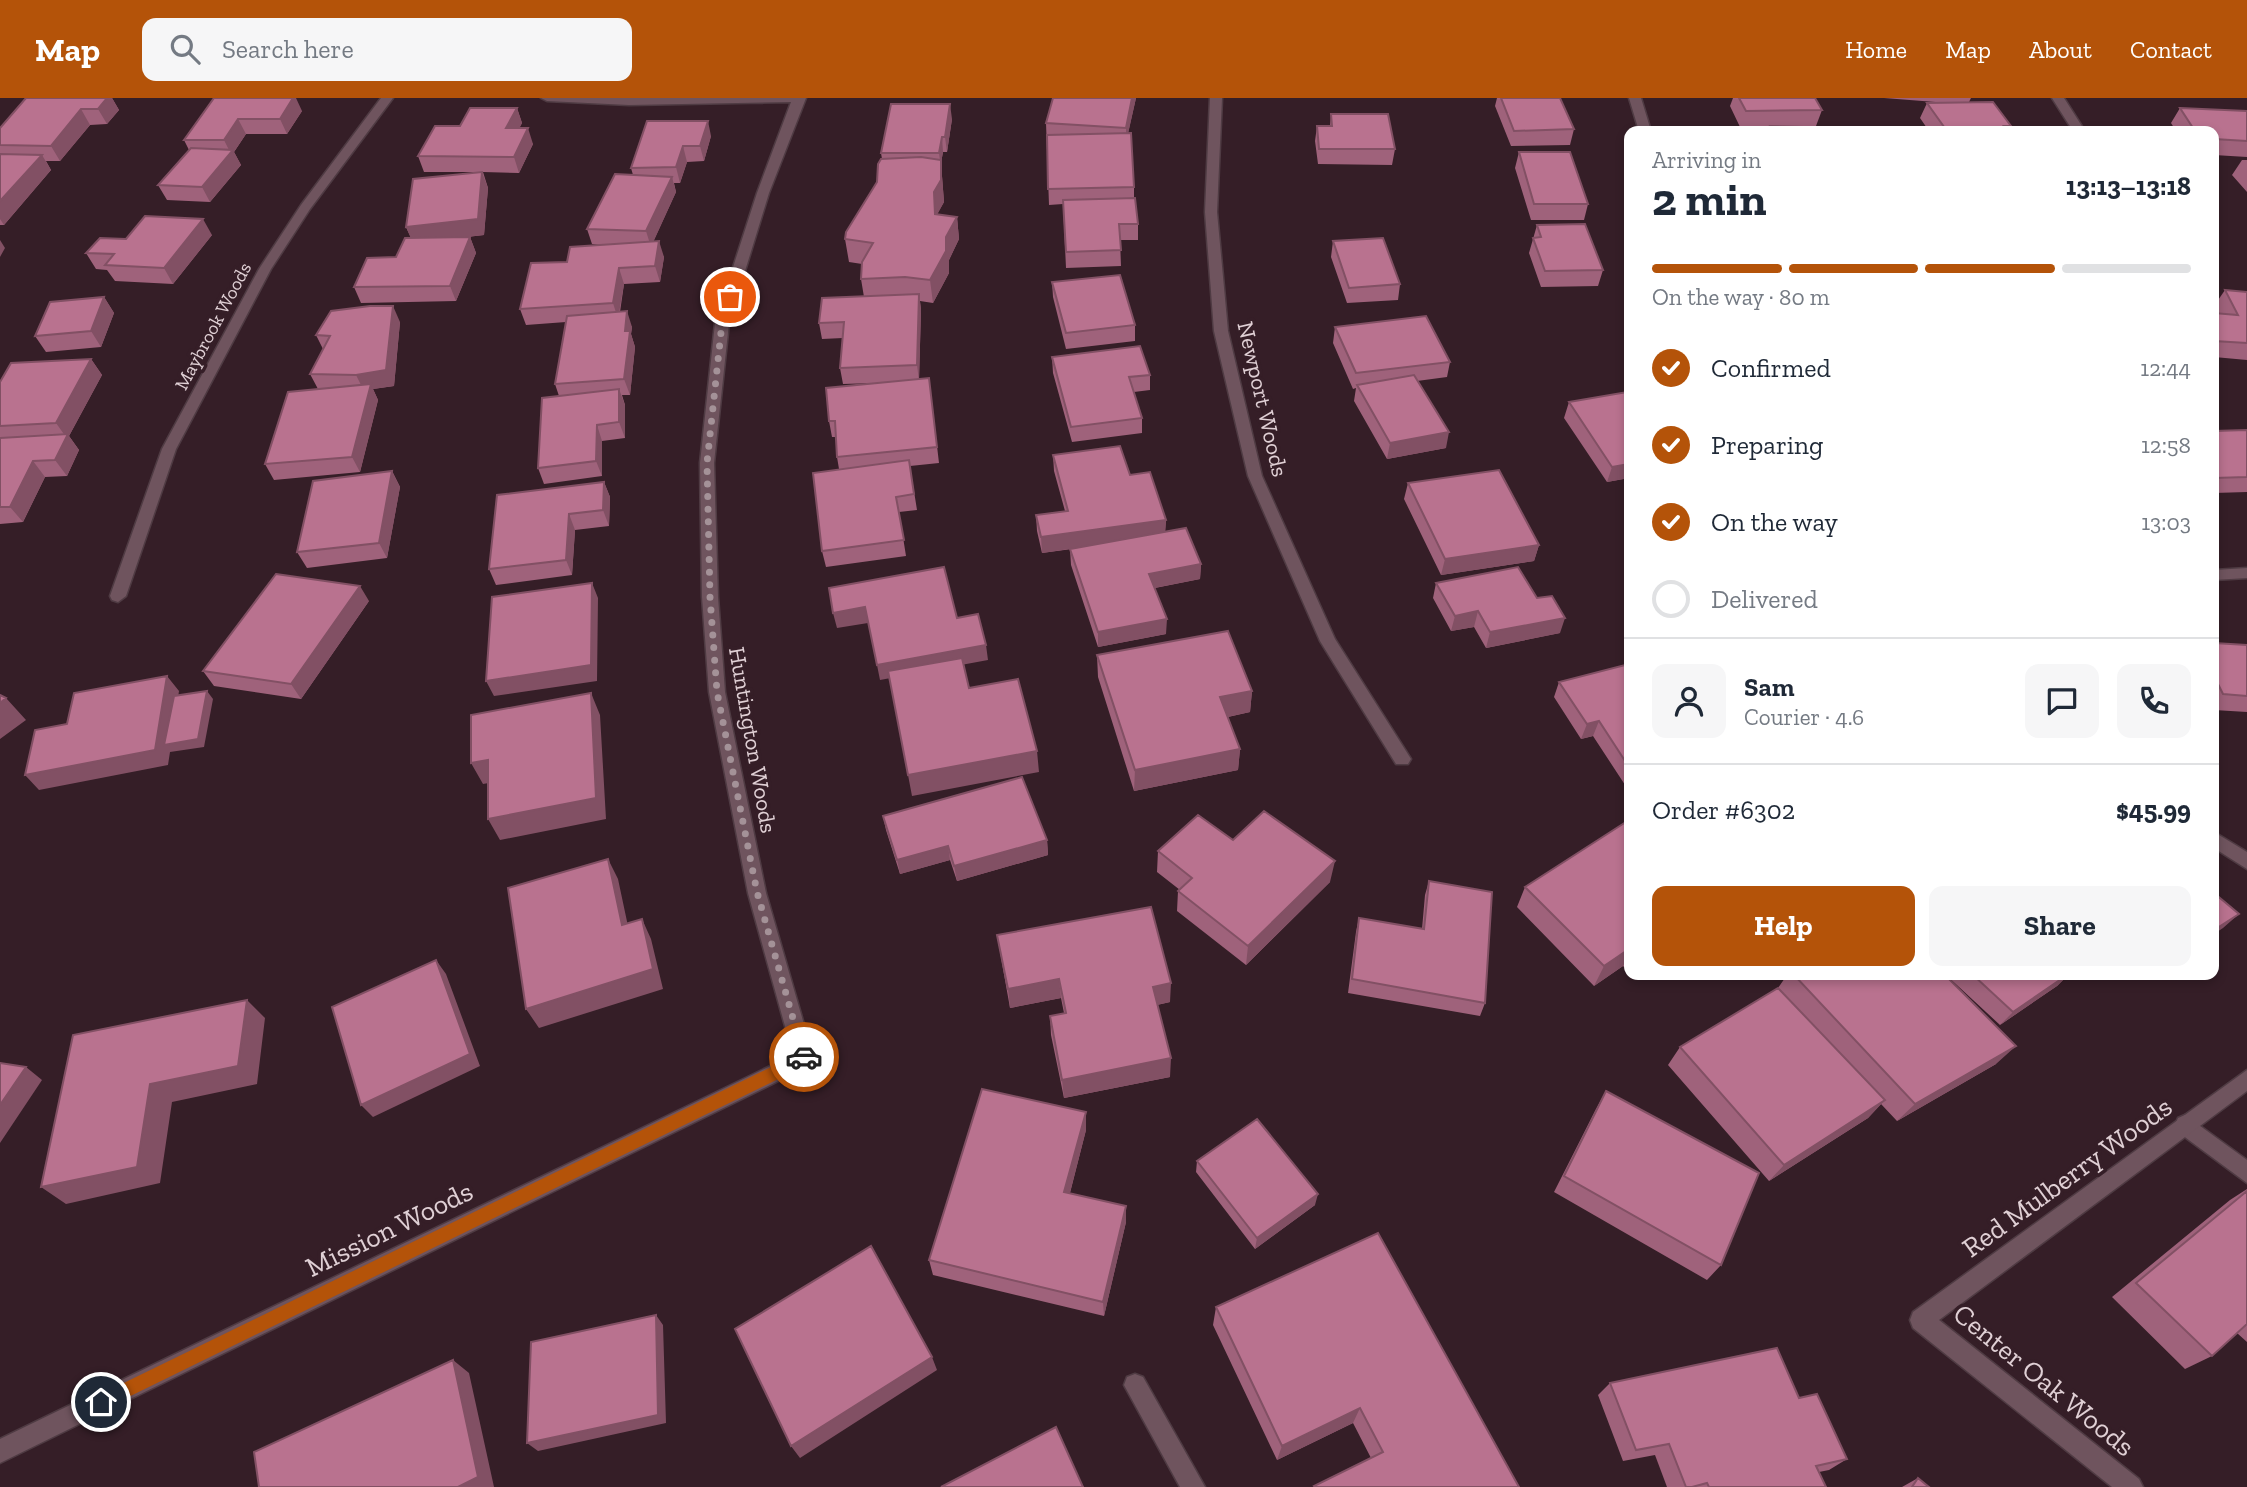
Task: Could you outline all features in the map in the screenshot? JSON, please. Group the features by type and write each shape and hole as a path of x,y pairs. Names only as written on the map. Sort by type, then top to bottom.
{"street":[{"name":"Maybrook Woods","path":"118,596 169,449 259,281 305,208 387,98"},
{"path":"547,98 629,102 799,98"},
{"name":"Huntington Woods","path":"799,98 763,193 722,323 707,463 710,597 717,692 757,892 804,1059"},
{"name":"Newport Woods","path":"1216,98 1211,212 1221,331 1255,476 1328,641 1402,759"},
{"path":"1635,98 1643,126"},
{"path":"2057,98 2076,126"},
{"path":"2219,575 2247,573"},
{"path":"2219,842 2247,862"},
{"name":"Mission Woods","path":"0,1451 804,1059"},
{"name":"Red Mulberry Woods","path":"1921,1320 2247,1079"},
{"path":"2185,1125 2247,1173"},
{"name":"Center Oak Woods","path":"1921,1320 2131,1487"},
{"path":"1135,1385 1193,1487"}],"building":[{"path":"26,98 107,98 98,109 81,109 51,146 0,145 0,128"},
{"path":"214,98 293,98 280,119 238,119 224,140 184,140"},
{"path":"1053,98 1132,98 1126,128 1046,123"},
{"path":"1501,98 1560,98 1574,129 1514,131"},
{"path":"1739,98 1815,98 1822,110 1746,111"},
{"path":"1993,102 2011,126 1943,126 1927,103"},
{"path":"891,104 950,104 945,137 942,137 939,153 881,153"},
{"path":"470,108 517,108 506,128 528,128 514,157 418,156 435,126 460,126"},
{"path":"2180,108 2247,111 2247,141 2219,139 2219,126 2192,126"},
{"path":"1331,114 1388,114 1395,149 1319,149 1317,126 1332,126"},
{"path":"647,121 708,121 700,146 683,146 676,167 631,168"},
{"path":"1131,133 1134,187 1048,189 1047,135"},
{"path":"191,148 233,150 202,187 158,185"},
{"path":"1519,152 1570,152 1588,204 1534,204"},
{"path":"0,154 42,155 0,201"},
{"path":"921,157 941,160 941,180 934,192 935,214 957,217 946,237 946,251 930,280 905,277 861,279 862,262 873,243 845,239 846,232 877,182 878,164 881,159"},
{"path":"482,172 478,219 406,227 413,179"},
{"path":"615,174 672,177 646,231 587,229"},
{"path":"1135,198 1138,224 1119,224 1121,250 1066,252 1063,200"},
{"path":"145,216 203,219 164,268 105,265 114,254 86,253 100,238 126,239"},
{"path":"1585,224 1603,270 1545,271 1533,238 1541,237 1537,225"},
{"path":"470,237 450,286 354,287 367,258 396,257 405,238"},
{"path":"1383,238 1400,284 1349,288 1333,241"},
{"path":"659,241 655,266 619,268 613,303 520,309 531,263 567,262 570,247"},
{"path":"1120,275 1135,325 1066,333 1052,282"},
{"path":"2225,290 2247,292 2247,343 2219,341 2219,313 2238,315"},
{"path":"919,294 917,365 840,368 844,322 819,323 822,298"},
{"path":"104,297 91,331 35,336 50,302"},
{"path":"393,306 386,370 356,375 310,374 330,336 316,335 331,311"},
{"path":"627,311 625,331 630,331 624,379 555,384 567,316"},
{"path":"1426,316 1450,362 1356,373 1335,327"},
{"path":"1140,346 1150,375 1129,377 1142,418 1071,427 1052,357"},
{"path":"91,359 56,423 0,426 0,382 11,363"},
{"path":"1414,375 1449,432 1390,443 1357,385"},
{"path":"929,378 937,447 837,457 835,421 829,421 826,388"},
{"path":"371,384 352,457 265,464 288,392"},
{"path":"619,389 619,422 597,425 596,461 538,468 542,398"},
{"path":"1624,393 1624,465 1612,467 1569,402"},
{"path":"2247,430 2247,477 2219,478 2219,431"},
{"path":"68,434 55,460 33,461 10,507 0,507 0,438"},
{"path":"1120,446 1130,475 1150,472 1166,520 1041,537 1036,515 1068,511 1053,455"},
{"path":"909,460 914,494 896,497 904,540 822,551 813,473"},
{"path":"1499,470 1539,545 1445,559 1408,483"},
{"path":"392,471 379,543 297,552 313,481"},
{"path":"604,482 603,510 569,514 566,560 489,569 497,495"},
{"path":"1186,528 1201,564 1149,574 1167,619 1098,632 1070,549"},
{"path":"944,567 957,618 978,614 986,645 877,665 865,607 833,613 829,588"},
{"path":"1518,567 1537,598 1552,596 1565,618 1490,632 1478,611 1455,616 1436,583"},
{"path":"276,574 360,586 291,684 203,671"},
{"path":"592,583 591,665 486,681 492,597"},
{"path":"1228,631 1252,691 1220,697 1240,749 1135,770 1097,655"},
{"path":"2219,643 2247,645 2247,696 2223,694 2219,686"},
{"path":"962,658 969,688 1018,679 1037,751 908,775 888,671"},
{"path":"1624,665 1624,759 1599,721 1587,724 1559,682"},
{"path":"167,676 155,750 25,775 35,730 67,724 74,693"},
{"path":"207,691 198,739 164,745 174,696"},
{"path":"591,693 596,798 488,819 488,760 471,763 471,715"},
{"path":"1022,777 1047,840 954,866 948,846 897,860 883,816"},
{"path":"1264,811 1335,861 1248,946 1178,891 1192,878 1158,851 1198,815 1233,840"},
{"path":"1624,823 1624,952 1604,966 1525,887"},
{"path":"608,859 622,925 642,919 653,969 526,1009 508,888"},
{"path":"1429,881 1492,892 1485,1003 1352,979 1359,918 1424,929"},
{"path":"2219,897 2239,914 2219,927"},
{"path":"1151,907 1171,983 1153,987 1171,1058 1062,1080 1050,1016 1066,1013 1059,979 1008,989 997,935"},
{"path":"436,960 470,1054 361,1105 332,1007"},
{"path":"1799,980 1950,980 2016,1046 1915,1104"},
{"path":"1978,980 2060,980 2013,1012"},
{"path":"1778,988 1885,1100 1784,1165 1680,1047"},
{"path":"247,1000 238,1066 150,1084 137,1167 41,1187 73,1035"},
{"path":"0,1063 26,1067 0,1105"},
{"path":"982,1089 1086,1112 1064,1192 1126,1206 1103,1302 929,1260"},
{"path":"1606,1091 1759,1173 1721,1265 1564,1176"},
{"path":"1257,1119 1318,1194 1257,1238 1197,1161"},
{"path":"2247,1191 2247,1324 2212,1356 2136,1283"},
{"path":"1378,1233 1519,1487 1315,1487 1383,1452 1360,1408 1282,1446 1216,1307"},
{"path":"871,1246 932,1357 791,1446 735,1329"},
{"path":"656,1315 658,1415 527,1443 531,1342"},
{"path":"1777,1348 1799,1398 1817,1394 1847,1459 1816,1466 1826,1487 1709,1487 1707,1483 1686,1487 1669,1444 1636,1450 1610,1383"},
{"path":"453,1360 478,1477 458,1487 259,1487 254,1452"},
{"path":"1056,1427 1083,1487 941,1487"},
{"path":"1918,1478 1929,1487 1912,1487"}],"way so far":[{"path":"730,297 722,323 707,463 710,597 717,692 757,892 804,1057"}],"route":[{"path":"101,1402 804,1057"}]}
